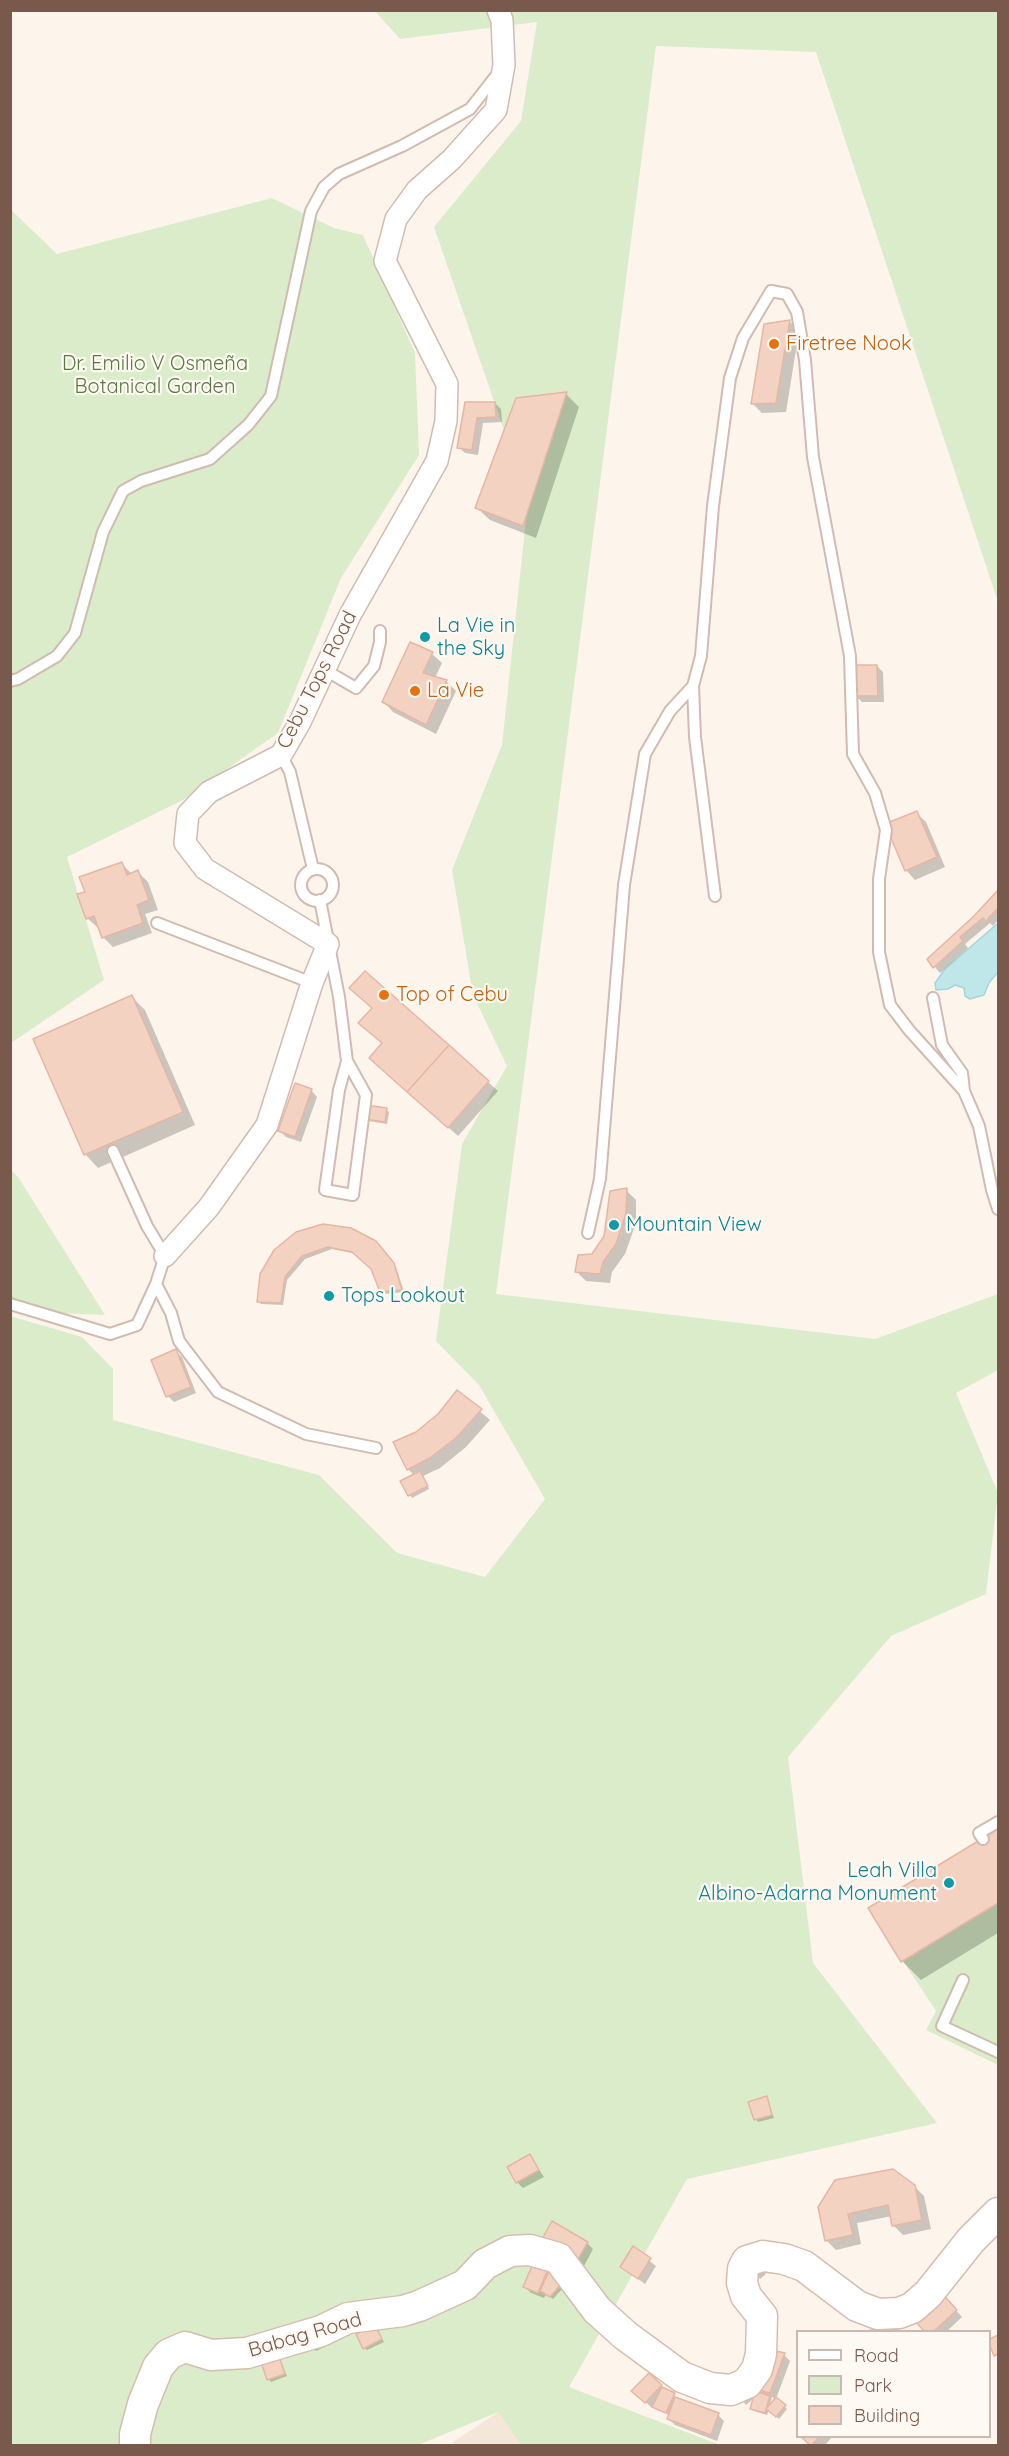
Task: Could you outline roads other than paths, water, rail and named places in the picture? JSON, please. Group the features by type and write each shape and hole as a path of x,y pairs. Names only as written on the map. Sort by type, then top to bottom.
{"street":[{"name":"Cebu Tops Road","path":"328,944 205,869 184,843 188,814 209,792 280,755 325,670 350,615 437,461 446,421 447,384 386,261 396,219 417,190 452,159 496,110 504,65 502,20 498,10"},
{"path":"165,1256 209,1207 267,1125 312,983 328,944"},
{"name":"Babag Road","path":"135,2445 135,2434 143,2404 158,2367 169,2354 185,2347 211,2355 247,2353 321,2331 348,2318 419,2306 465,2285 485,2264 510,2251 530,2250 558,2258 597,2310 626,2336 682,2377 710,2388 731,2391 747,2383 758,2369 761,2354 762,2316 746,2296 742,2283 743,2269 747,2261 763,2256 784,2259 804,2266 840,2296 857,2306 878,2314 898,2313 912,2308 928,2294 971,2240 999,2213"}],"lane":[{"path":"10,681 18,679 57,656 75,633 103,532 123,491 141,481 210,459 248,425 271,396 311,211 324,187 339,174 402,146 470,109 504,65"},
{"path":"715,896 695,737 693,686 701,656 713,506 730,378 743,338 771,291 787,294 797,312 813,457 850,656 853,754 875,793 886,830 879,879 879,952 890,1005 909,1030 964,1091"},
{"path":"325,670 356,688 374,666 380,642 380,631"},
{"path":"588,1233 600,1179 624,885 645,754 670,711 693,686"},
{"path":"280,755 290,772 313,868"},
{"path":"313,868 320,868 331,877 332,892 320,900 312,900 304,896 300,888 305,873 313,868"},
{"path":"320,900 339,997 347,1061 366,1095 353,1195 325,1190 339,1090 347,1061"},
{"path":"157,923 312,983"},
{"path":"933,998 942,1045 962,1073 964,1091 979,1126 992,1190 999,1209"},
{"path":"10,1304 110,1334 137,1325 156,1284 165,1256 147,1226 113,1151"},
{"path":"156,1284 171,1313 179,1341 218,1392 306,1434 376,1448"},
{"path":"982,1839 979,1833 999,1821"},
{"path":"963,1980 942,2026 999,2052"}],"water":[{"path":"998,923 998,972 989,983 984,995 970,999 965,996 964,988 955,985 948,989 936,990 935,983 945,969"}],"place":[{"name":"Firetree Nook","path":"774,344"},
{"name":"La Vie in the Sky","path":"425,637"},
{"name":"La Vie","path":"415,691"},
{"name":"Top of Cebu","path":"384,995"},
{"name":"Mountain View","path":"614,1225"},
{"name":"Tops Lookout","path":"329,1296"},
{"name":"Leah Villa Albino-Adarna Monument","path":"949,1883"}],"park label":[{"name":"Dr. Emilio V Osmeña Botanical Garden","path":"155,376"}]}
